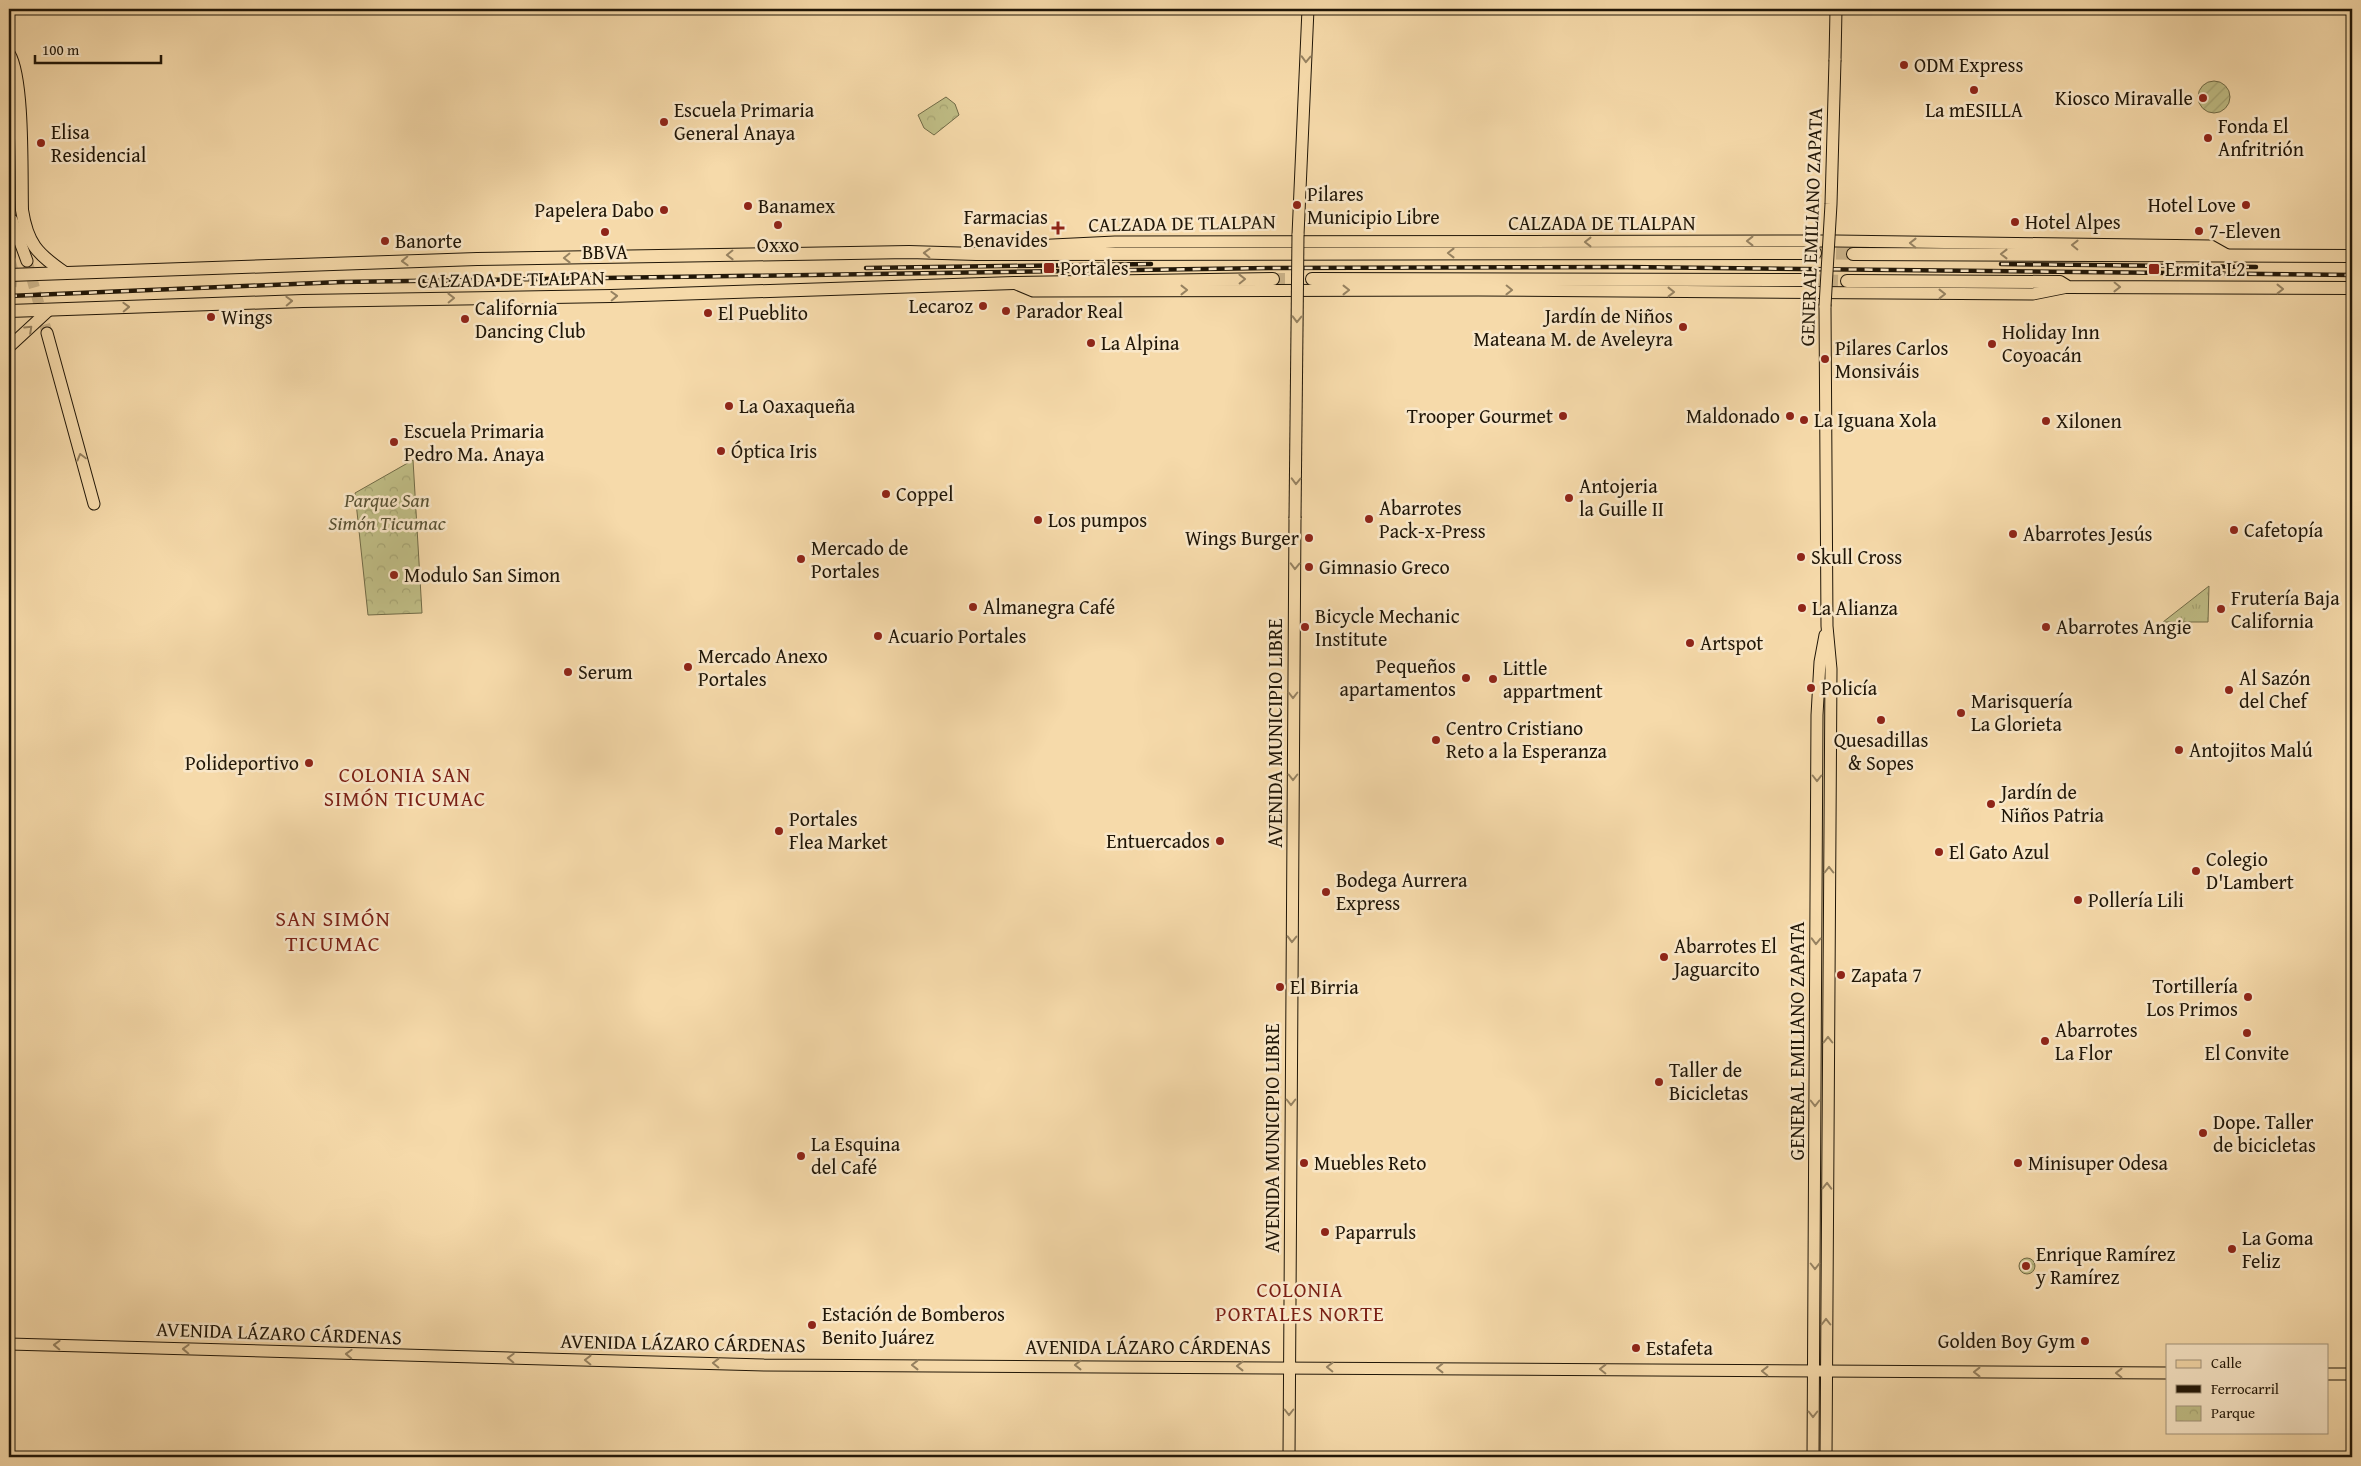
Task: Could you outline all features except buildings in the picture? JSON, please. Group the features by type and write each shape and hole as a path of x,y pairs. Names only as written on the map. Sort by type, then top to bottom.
{"highway":[{"path":"9,54 16,78 19,110 24,226 36,250 65,273"},
{"path":"2331,256 2352,250"},
{"name":"CALZADA DE TLALPAN","path":"9,275 477,259 909,252 976,254 1815,253"},
{"name":"CALZADA DE TLALPAN","path":"1853,254 2352,256"},
{"name":"CALZADA DE TLALPAN","path":"9,311 303,301 611,296 1014,283 1273,279"},
{"path":"1312,279 1808,280"},
{"name":"CALZADA DE TLALPAN","path":"1847,281 2060,282 2068,287 2352,288"}],"main road":[{"name":"AVENIDA MUNICIPIO LIBRE","path":"1290,1457 1289,1366 1298,235 1308,9"},
{"name":"GENERAL EMILIANO ZAPATA","path":"1826,1457 1831,679 1827,626 1825,306 1831,204 1836,9"},
{"path":"9,179 10,257"},
{"path":"10,217 27,261"},
{"name":"CALZADA DE TLALPAN","path":"976,254 1011,247 1115,242 1836,241 2211,246 2227,255"},
{"name":"CALZADA DE TLALPAN","path":"1014,283 1033,291 1478,290 2033,294 2068,287"},
{"path":"9,347 49,310"},
{"path":"47,333 94,504"},
{"name":"GENERAL EMILIANO ZAPATA","path":"1813,1457 1818,691 1820,662 1827,626"},
{"name":"AVENIDA LÁZARO CÁRDENAS","path":"9,1344 764,1364 2166,1373"},
{"path":"2328,1374 2352,1374"}],"green space":[{"path":"2214,81 2220,82 2225,86 2229,91 2229,103 2225,108 2220,112 2214,113 2208,112 2203,108 2199,103 2198,97 2199,91 2203,86 2208,82"},
{"path":"946,97 955,104 959,115 934,135 924,128 918,115"},
{"name":"Parque San Simón Ticumac","path":"413,460 422,613 368,615 355,493"},
{"path":"2209,586 2208,622 2163,622"},
{"path":"2027,1258 2033,1260 2035,1266 2033,1272 2027,1274 2021,1272 2019,1266 2021,1260"}],"tunnel":[{"path":"1818,253 1853,254"},
{"path":"9,257 13,271 9,303"},
{"path":"27,261 47,333"},
{"path":"1273,279 1312,279"},
{"path":"1808,280 1847,281"}],"railway":[{"path":"866,268 1151,264"},
{"path":"2001,264 2256,267"},
{"path":"9,296 341,282 1269,268 1627,267 2352,275"}],"place":[{"name":"ODM Express","path":"1904,65"},
{"name":"La mESILLA","path":"1974,90"},
{"name":"Kiosco Miravalle","path":"2203,98"},
{"name":"Escuela Primaria General Anaya","path":"664,122"},
{"name":"Fonda El Anfritrión","path":"2208,138"},
{"name":"Elisa Residencial","path":"41,143"},
{"name":"Pilares Municipio Libre","path":"1297,205"},
{"name":"Hotel Love","path":"2246,205"},
{"name":"Banamex","path":"748,206"},
{"name":"Papelera Dabo","path":"664,210"},
{"name":"Hotel Alpes","path":"2015,222"},
{"name":"Oxxo","path":"778,225"},
{"name":"Farmacias Benavides","path":"1058,228"},
{"name":"7-Eleven","path":"2199,231"},
{"name":"BBVA","path":"605,232"},
{"name":"Banorte","path":"385,241"},
{"name":"Portales","path":"1049,268"},
{"name":"Ermita L2","path":"2154,269"},
{"name":"Lecaroz","path":"983,306"},
{"name":"Parador Real","path":"1006,311"},
{"name":"El Pueblito","path":"708,313"},
{"name":"Wings","path":"211,317"},
{"name":"California Dancing Club","path":"465,319"},
{"name":"Jardín de Niños Mateana M. de Aveleyra","path":"1683,327"},
{"name":"La Alpina","path":"1091,343"},
{"name":"Holiday Inn Coyoacán","path":"1992,344"},
{"name":"Pilares Carlos Monsiváis","path":"1825,359"},
{"name":"La Oaxaqueña","path":"729,406"},
{"name":"Trooper Gourmet","path":"1563,416"},
{"name":"Maldonado","path":"1790,416"},
{"name":"La Iguana Xola","path":"1804,420"},
{"name":"Xilonen","path":"2046,421"},
{"name":"Escuela Primaria Pedro Ma. Anaya","path":"394,442"},
{"name":"Óptica Iris","path":"721,451"},
{"name":"Coppel","path":"886,494"},
{"name":"Antojeria la Guille II","path":"1569,498"},
{"name":"Abarrotes Pack-x-Press","path":"1369,519"},
{"name":"Los pumpos","path":"1038,520"},
{"name":"Cafetopía","path":"2234,530"},
{"name":"Abarrotes Jesús","path":"2013,534"},
{"name":"Wings Burger","path":"1309,538"},
{"name":"Skull Cross","path":"1801,557"},
{"name":"Mercado de Portales","path":"801,559"},
{"name":"Gimnasio Greco","path":"1309,567"},
{"name":"Modulo San Simon","path":"394,575"},
{"name":"Almanegra Café","path":"973,607"},
{"name":"La Alianza","path":"1802,608"},
{"name":"Frutería Baja California","path":"2221,609"},
{"name":"Bicycle Mechanic Institute","path":"1305,627"},
{"name":"Abarrotes Angie","path":"2046,627"},
{"name":"Acuario Portales","path":"878,636"},
{"name":"Artspot","path":"1690,643"},
{"name":"Mercado Anexo Portales","path":"688,667"},
{"name":"Serum","path":"568,672"},
{"name":"Pequeños apartamentos","path":"1466,678"},
{"name":"Little appartment","path":"1493,679"},
{"name":"Policía","path":"1811,688"},
{"name":"Al Sazón del Chef","path":"2229,690"},
{"name":"Marisquería La Glorieta","path":"1961,713"},
{"name":"Quesadillas & Sopes","path":"1881,720"},
{"name":"Centro Cristiano Reto a la Esperanza","path":"1436,740"},
{"name":"Antojitos Malú","path":"2179,750"},
{"name":"Polideportivo","path":"309,763"},
{"name":"Jardín de Niños Patria","path":"1991,804"},
{"name":"Portales Flea Market","path":"779,831"},
{"name":"Entuercados","path":"1220,841"},
{"name":"El Gato Azul","path":"1939,852"},
{"name":"Colegio D'Lambert","path":"2196,871"},
{"name":"Bodega Aurrera Express","path":"1326,892"},
{"name":"Pollería Lili","path":"2078,900"},
{"name":"Abarrotes El Jaguarcito","path":"1664,957"},
{"name":"Zapata 7","path":"1841,975"},
{"name":"El Birria","path":"1280,987"},
{"name":"Tortillería Los Primos","path":"2248,997"},
{"name":"El Convite","path":"2247,1033"},
{"name":"Abarrotes La Flor","path":"2045,1041"},
{"name":"Taller de Bicicletas","path":"1659,1082"},
{"name":"Dope. Taller de bicicletas","path":"2203,1133"},
{"name":"La Esquina del Café","path":"801,1156"},
{"name":"Muebles Reto","path":"1304,1163"},
{"name":"Minisuper Odesa","path":"2018,1163"},
{"name":"Paparruls","path":"1325,1232"},
{"name":"La Goma Feliz","path":"2232,1249"},
{"name":"Enrique Ramírez y Ramírez","path":"2026,1266"},
{"name":"Estación de Bomberos Benito Juárez","path":"812,1325"},
{"name":"Golden Boy Gym","path":"2085,1341"},
{"name":"Estafeta","path":"1636,1348"}],"district":[{"name":"COLONIA SAN SIMÓN TICUMAC","path":"405,787"},
{"name":"SAN SIMÓN TICUMAC","path":"333,930"},
{"name":"COLONIA PORTALES NORTE","path":"1300,1302"}]}
